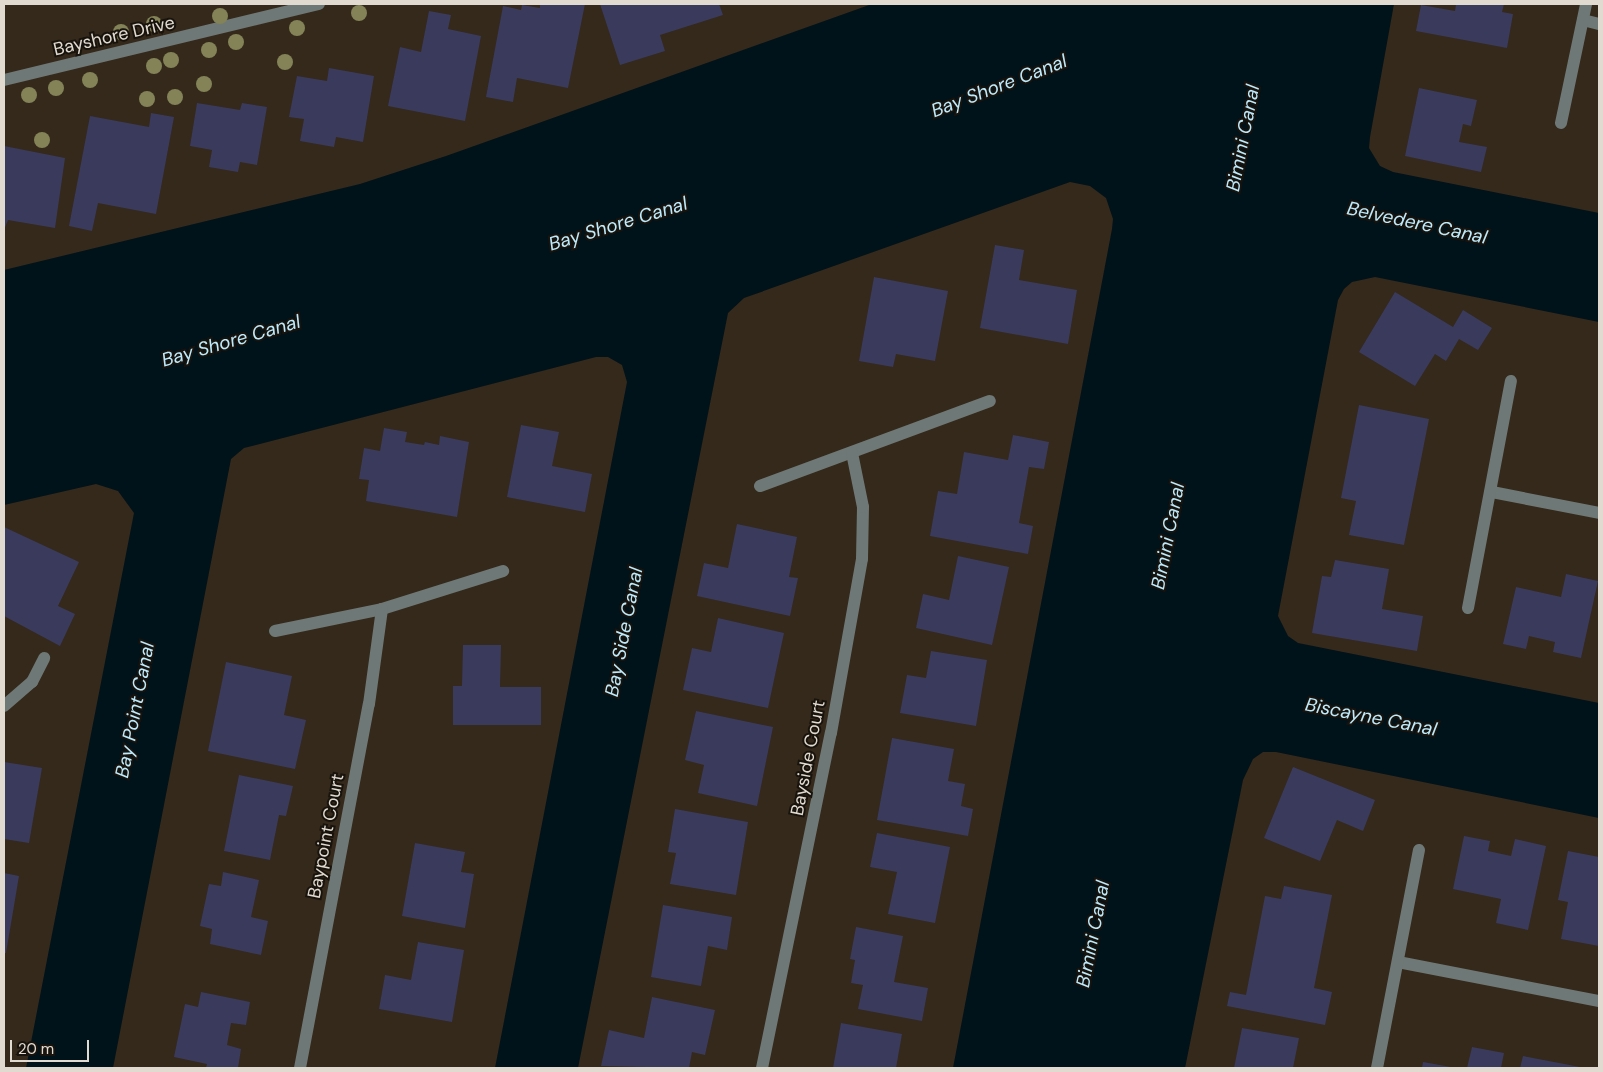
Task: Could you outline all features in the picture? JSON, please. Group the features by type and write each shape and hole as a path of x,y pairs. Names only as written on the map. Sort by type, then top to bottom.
{"street":[{"name":"Bayshore Drive","path":"4,80 319,4"},
{"path":"1561,123 1586,4"},
{"path":"1583,20 1599,24"},
{"path":"1468,608 1512,381"},
{"path":"760,486 990,401"},
{"name":"Bayside Court","path":"762,1068 831,733 862,559 863,507 852,452"},
{"path":"1492,492 1599,512"},
{"path":"275,631 382,609 503,571"},
{"name":"Baypoint Court","path":"300,1068 369,704 382,609"},
{"path":"4,706 32,682 44,658"},
{"path":"1378,1068 1419,850"},
{"path":"1398,962 1599,1001"}],"water":[{"path":"872,4 1394,4 1369,148 1380,166 1393,172 1599,213 1599,322 1375,277 1352,282 1344,289 1338,300 1278,616 1288,636 1298,643 1599,703 1599,818 1276,752 1263,752 1253,759 1243,780 1185,1068 953,1068 1112,229 1113,219 1106,198 1090,186 1070,182 744,298 728,313 578,1068 495,1068 627,382 622,365 608,357 596,357 244,448 231,459 113,1068 26,1068 134,513 118,491 96,484 4,505 4,270 360,184 446,156"}],"building":[{"path":"540,4 585,4 568,88 517,78 513,102 486,97 503,6 521,10 522,5 540,8"},
{"path":"600,4 719,4 723,15 660,35 665,51 620,65"},
{"path":"1456,4 1504,4 1502,12 1513,14 1507,48 1416,31 1421,5 1455,11"},
{"path":"429,11 451,15 448,29 481,36 465,121 388,106 400,47 421,52"},
{"path":"329,68 374,76 363,142 336,137 334,147 300,141 304,119 289,117 297,76 327,81"},
{"path":"1419,88 1477,100 1471,126 1463,124 1459,142 1487,147 1481,172 1405,156"},
{"path":"197,103 240,110 242,103 267,107 257,165 240,162 238,172 209,167 212,150 190,146"},
{"path":"151,113 174,117 156,214 98,203 92,231 69,226 90,116 149,127"},
{"path":"4,146 65,158 55,228 8,220 4,230"},
{"path":"995,245 1024,250 1019,280 1077,290 1068,344 980,328"},
{"path":"874,277 948,291 935,361 896,354 893,367 859,361"},
{"path":"1395,292 1453,327 1463,310 1492,328 1478,350 1459,339 1446,361 1435,354 1415,386 1359,352"},
{"path":"1359,405 1429,419 1404,545 1349,535 1356,501 1341,498"},
{"path":"521,425 559,432 552,466 592,474 585,512 507,497"},
{"path":"384,428 407,432 405,442 424,445 425,442 439,445 440,436 469,442 457,517 366,501 369,480 359,479 364,448 380,451"},
{"path":"1013,435 1049,442 1044,469 1029,467 1019,523 1033,526 1028,554 930,536 938,491 957,494 964,452 1008,460"},
{"path":"737,524 797,537 789,577 798,578 790,616 697,596 704,563 728,568"},
{"path":"4,527 79,562 58,606 75,614 60,646 4,616"},
{"path":"958,556 1009,567 992,645 916,628 923,594 949,600"},
{"path":"1335,560 1389,569 1382,609 1423,616 1417,651 1312,633 1322,576 1331,577"},
{"path":"1566,574 1598,581 1581,658 1553,652 1555,642 1529,636 1526,649 1503,644 1516,587 1561,597"},
{"path":"718,618 784,633 768,708 683,690 692,648 711,652"},
{"path":"463,645 501,645 500,687 541,687 541,725 453,725 453,686 462,686"},
{"path":"931,651 987,660 976,726 900,713 907,675 926,678"},
{"path":"226,662 292,676 284,715 306,720 295,769 208,751"},
{"path":"696,711 773,727 757,806 698,793 704,765 685,760"},
{"path":"892,738 954,749 948,781 965,784 961,806 973,809 968,836 877,820"},
{"path":"4,762 42,768 29,843 4,839"},
{"path":"1293,767 1375,800 1363,831 1337,820 1320,861 1264,838"},
{"path":"239,775 293,786 286,816 279,815 270,860 224,851"},
{"path":"675,809 748,822 736,895 670,884 676,853 668,852"},
{"path":"877,833 950,847 935,923 888,914 897,872 870,867"},
{"path":"1464,836 1490,841 1488,851 1511,856 1515,839 1546,846 1528,930 1496,923 1501,899 1453,889"},
{"path":"415,843 465,852 461,872 474,874 465,928 402,916"},
{"path":"1568,851 1599,857 1599,946 1561,939 1568,902 1558,900"},
{"path":"223,872 259,880 251,917 268,921 261,955 210,944 212,929 200,926 209,884 221,886"},
{"path":"4,873 19,876 6,953 4,953"},
{"path":"1284,886 1332,895 1314,988 1332,992 1325,1025 1227,1006 1230,992 1246,995 1265,896 1281,899"},
{"path":"663,905 732,917 727,950 708,946 701,986 651,977"},
{"path":"856,927 903,936 894,982 928,988 922,1021 858,1009 863,985 851,983 855,960 850,959"},
{"path":"418,942 464,950 452,1022 379,1009 385,975 411,980"},
{"path":"201,992 250,1002 246,1025 231,1023 227,1045 241,1049 238,1068 206,1068 207,1064 174,1057 185,1004 198,1007"},
{"path":"652,997 715,1010 705,1055 692,1052 689,1068 601,1066 609,1030 644,1038"},
{"path":"841,1023 902,1034 896,1068 833,1068"},
{"path":"1242,1028 1299,1038 1293,1068 1234,1068"},
{"path":"1472,1047 1504,1053 1501,1068 1467,1068"},
{"path":"1523,1056 1580,1067 1580,1068 1520,1068"},
{"path":"1423,1062 1451,1067 1451,1068 1422,1068"}],"water label":[{"name":"Bay Shore Canal","path":"999,86"},
{"name":"Bimini Canal","path":"1243,138"},
{"name":"Belvedere Canal","path":"1417,223"},
{"name":"Bay Shore Canal","path":"618,224"},
{"name":"Bay Shore Canal","path":"231,341"},
{"name":"Bimini Canal","path":"1168,536"},
{"name":"Bay Side Canal","path":"624,632"},
{"name":"Bay Point Canal","path":"135,710"},
{"name":"Biscayne Canal","path":"1371,717"},
{"name":"Bimini Canal","path":"1093,934"}]}
